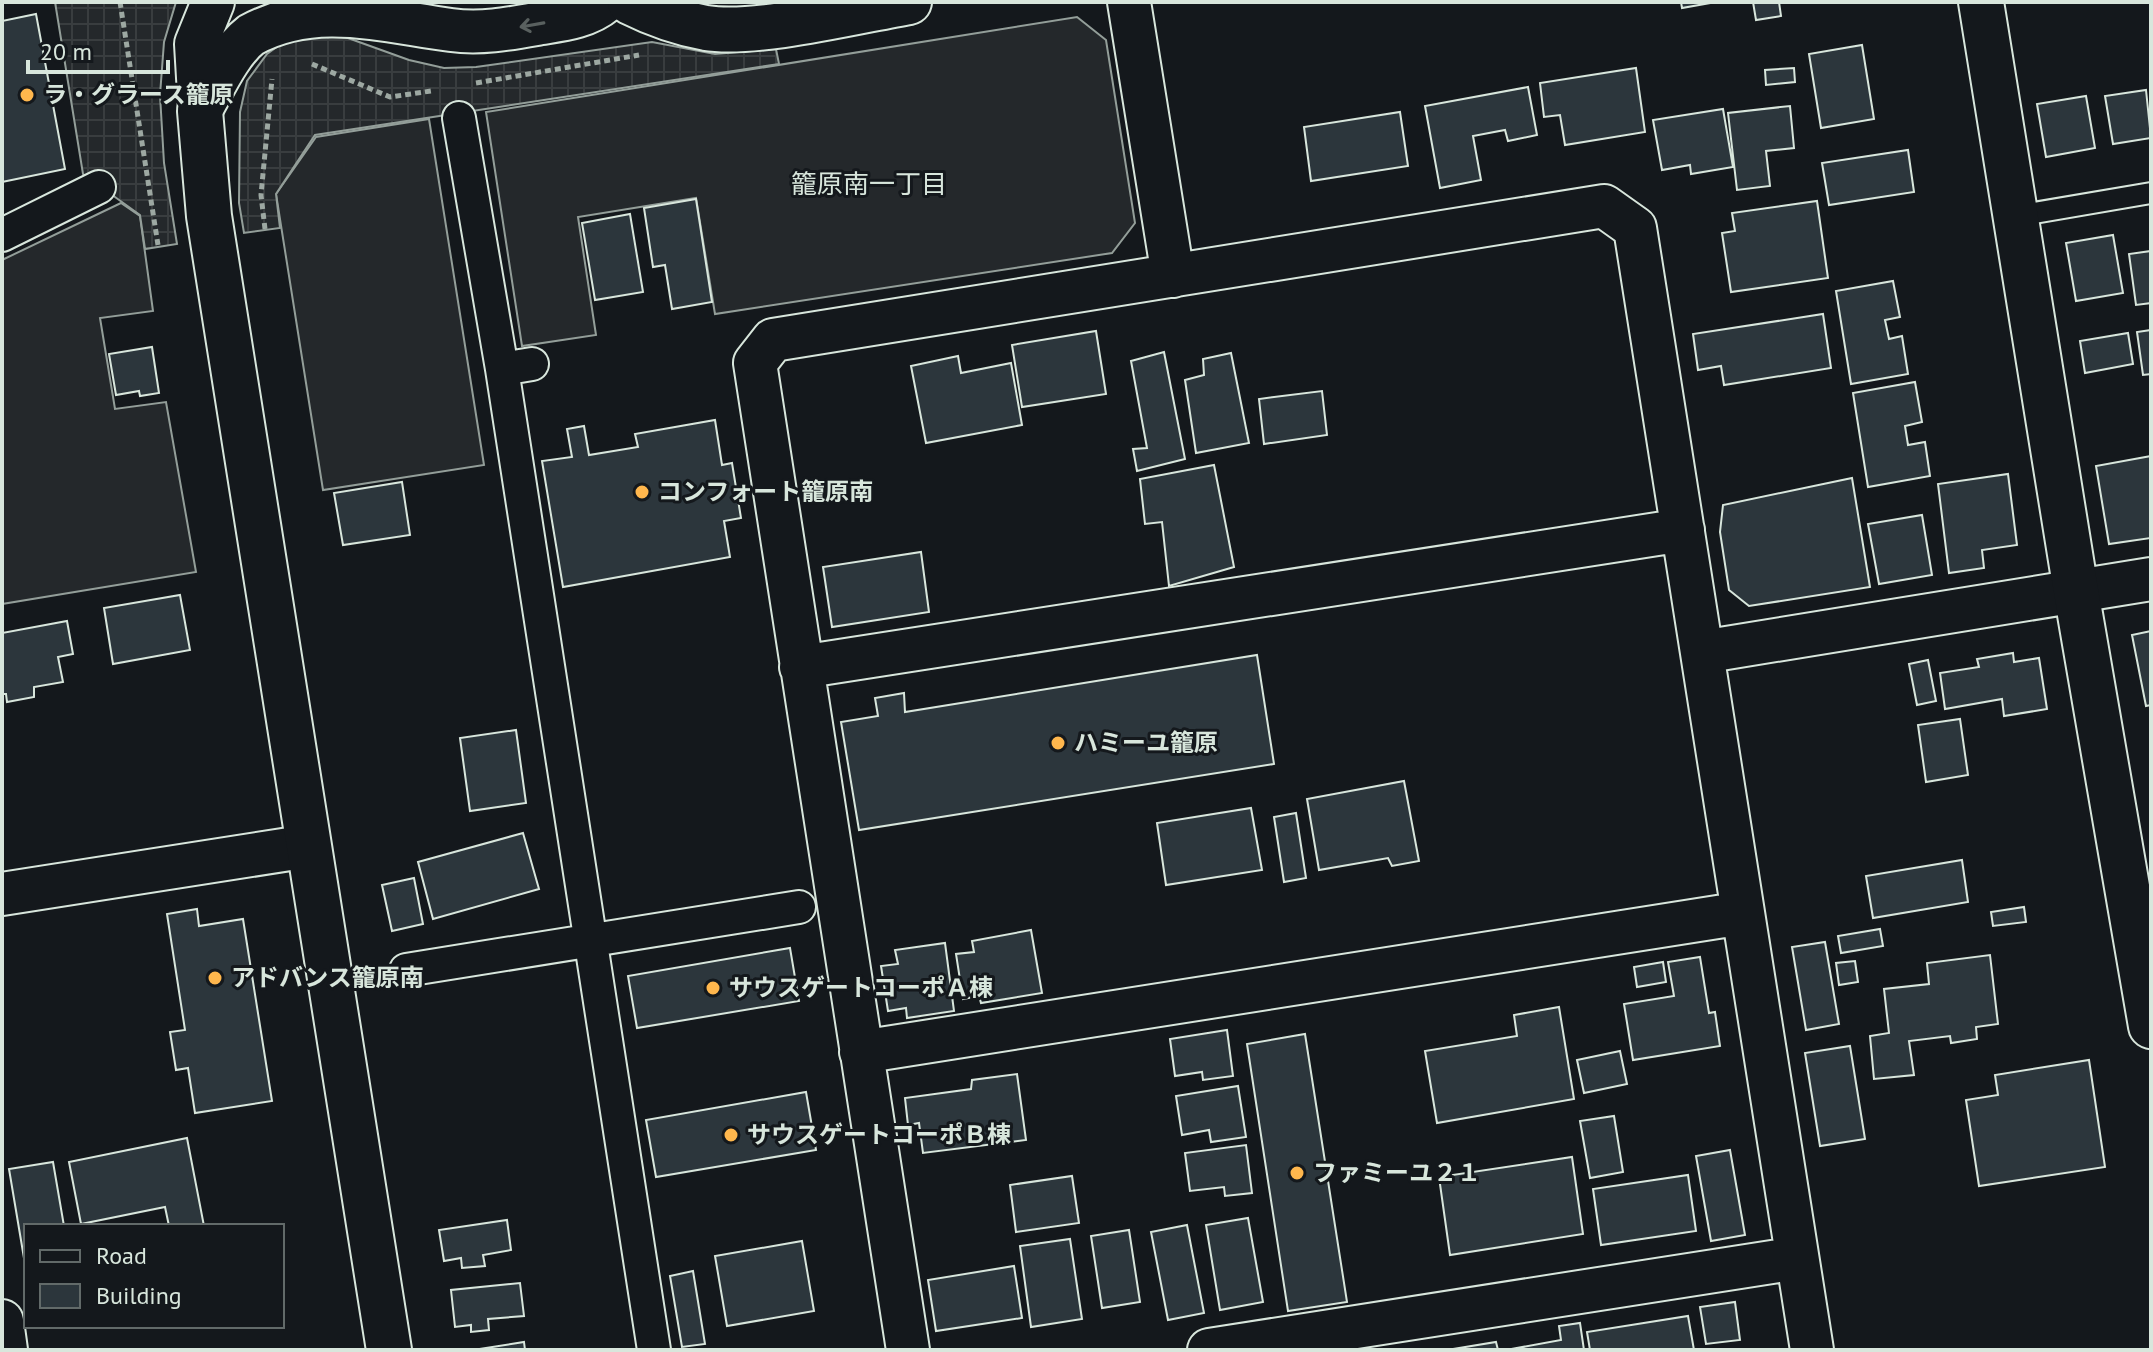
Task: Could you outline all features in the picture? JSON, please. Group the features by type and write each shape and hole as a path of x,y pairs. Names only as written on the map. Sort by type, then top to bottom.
{"street":[{"path":"213,2 196,44 209,216 389,1350"},
{"path":"200,111 248,37 276,18 302,10 408,12 448,30 507,30 576,17 605,2"},
{"path":"630,2 656,15 708,28 754,27 909,2"},
{"path":"1129,2 1173,276"},
{"path":"1981,2 2076,591 2151,1026"},
{"path":"459,118 517,366 589,941 654,1350"},
{"path":"2,235 99,187"},
{"path":"908,1350 755,363 773,340 1604,206 1635,228 1812,1350"},
{"path":"801,667 1683,530"},
{"path":"1702,652 2151,579"},
{"path":"2,894 309,846"},
{"path":"406,970 799,907"},
{"path":"861,1052 1743,913"},
{"path":"1209,1350 1797,1258"},
{"path":"2,1321 6,1350"}],"lane":[{"path":"2016,216 2151,193"}],"path":[{"path":"120,2 158,245"},
{"path":"265,229 261,195 272,80"}],"shaded area":[{"path":"55,2 176,2 164,42 160,95 164,163 177,244 145,249 140,215 83,174"},
{"path":"1077,17 1106,40 1135,223 1112,253 715,314 696,198 578,217 596,335 522,346 486,112"},
{"path":"334,33 409,60 444,68 476,67 652,42 715,54 776,49 779,64 315,135 276,194 280,228 244,233 239,203 240,112 247,81 267,54 285,41"},
{"path":"429,119 484,465 323,490 276,194 316,137"},
{"path":"121,203 140,216 153,311 100,318 115,409 166,402 196,572 2,604 2,260"}],"building":[{"path":"1681,2 1716,2 1682,8"},
{"path":"1753,2 1779,2 1781,16 1756,20"},
{"name":"ラ・グラース籠原","path":"36,14 65,169 2,182 2,21"},
{"path":"1862,45 1874,119 1821,128 1809,54"},
{"path":"1636,68 1645,132 1565,145 1560,115 1544,117 1540,83"},
{"path":"1794,68 1795,82 1766,85 1765,70"},
{"path":"1528,87 1537,135 1508,141 1505,130 1473,136 1481,180 1440,188 1425,106"},
{"path":"2146,90 2151,138 2113,144 2105,96"},
{"path":"2086,96 2095,148 2046,157 2037,104"},
{"path":"1790,106 1794,148 1766,151 1770,186 1737,190 1728,113"},
{"path":"1723,109 1733,167 1691,174 1690,165 1662,170 1653,120"},
{"path":"1400,112 1408,166 1311,181 1304,127"},
{"path":"1908,150 1914,192 1829,205 1822,163"},
{"path":"696,199 712,302 672,309 665,265 653,267 644,208"},
{"path":"1817,201 1828,278 1731,292 1722,233 1735,231 1732,213"},
{"path":"630,214 643,292 595,300 582,223"},
{"path":"2113,235 2123,293 2076,301 2066,243"},
{"path":"2151,251 2151,303 2136,305 2129,254"},
{"path":"1893,281 1900,317 1885,320 1889,339 1902,336 1908,374 1851,384 1836,291"},
{"path":"1823,314 1831,368 1724,385 1721,366 1698,370 1693,334"},
{"path":"2151,330 2151,374 2143,375 2137,332"},
{"path":"1096,331 1106,394 1022,407 1012,345"},
{"path":"2128,333 2133,364 2085,373 2080,341"},
{"path":"152,347 159,393 140,396 139,391 116,395 109,354"},
{"path":"1164,352 1185,459 1137,471 1133,449 1147,448 1131,361"},
{"path":"1231,353 1249,443 1196,453 1185,380 1204,375 1203,359"},
{"path":"958,356 961,373 1011,363 1022,425 926,443 911,366"},
{"path":"1915,382 1922,422 1905,426 1908,445 1925,442 1930,476 1868,487 1853,393"},
{"path":"1322,391 1327,435 1264,444 1259,399"},
{"name":"コンフォート籠原南","path":"715,420 722,465 732,463 741,518 724,521 730,557 563,587 542,461 572,457 567,429 584,426 589,455 638,447 635,434"},
{"path":"2151,456 2151,538 2109,544 2096,466"},
{"path":"1214,465 1234,567 1169,586 1162,522 1145,524 1140,479"},
{"path":"2008,474 2017,545 1982,550 1984,568 1949,573 1938,484"},
{"path":"1852,478 1870,587 1749,606 1729,590 1720,532 1723,505"},
{"path":"402,482 410,535 343,545 334,493"},
{"path":"1922,515 1932,575 1879,584 1868,524"},
{"path":"921,552 929,612 832,627 823,567"},
{"path":"180,595 190,650 113,664 104,608"},
{"path":"67,621 73,654 58,657 63,682 34,687 34,697 7,702 6,694 2,694 2,633"},
{"path":"2151,631 2151,705 2146,706 2132,635"},
{"path":"2013,653 2014,662 2039,658 2047,709 2004,716 2002,699 1945,709 1940,673 1979,667 1977,659"},
{"name":"ハミーユ籠原","path":"1257,655 1274,764 859,830 841,722 878,716 875,698 904,693 905,712"},
{"path":"1928,660 1936,701 1917,705 1909,664"},
{"path":"1960,719 1968,775 1926,782 1918,725"},
{"path":"516,730 526,803 470,811 460,738"},
{"path":"1404,781 1419,861 1392,866 1388,858 1319,870 1307,799"},
{"path":"1251,808 1262,870 1166,885 1157,823"},
{"path":"1296,813 1306,878 1284,882 1274,817"},
{"path":"523,833 539,889 433,919 418,862"},
{"path":"1962,860 1968,902 1873,918 1866,876"},
{"path":"414,878 423,924 392,931 382,885"},
{"path":"2024,907 2026,922 1993,926 1991,912"},
{"name":"アドバンス籠原南","path":"197,909 199,926 243,919 272,1101 195,1113 188,1068 176,1070 170,1032 185,1030 167,914"},
{"path":"1880,929 1883,946 1841,953 1838,936"},
{"path":"1031,930 1042,993 981,1003 979,996 963,999 956,954 974,952 972,941"},
{"path":"1825,942 1839,1024 1806,1030 1792,947"},
{"path":"945,943 954,1011 907,1018 906,1008 888,1011 881,966 898,964 895,950"},
{"name":"サウスゲートコーポＡ棟","path":"790,948 799,1001 637,1028 628,976"},
{"path":"1990,955 1998,1024 1976,1027 1977,1039 1951,1043 1950,1036 1909,1041 1914,1075 1874,1079 1870,1036 1889,1033 1884,989 1929,984 1927,963"},
{"path":"1700,957 1709,1013 1715,1012 1720,1046 1633,1060 1624,1004 1674,996 1668,962"},
{"path":"1855,961 1858,982 1839,985 1836,963"},
{"path":"1663,962 1666,982 1637,987 1634,967"},
{"path":"1559,1007 1574,1099 1437,1123 1425,1051 1517,1036 1514,1015"},
{"path":"1227,1030 1233,1076 1203,1080 1202,1072 1175,1076 1170,1039"},
{"name":"ファミーユ２１","path":"1305,1034 1347,1302 1288,1311 1247,1044"},
{"path":"1850,1046 1865,1139 1820,1146 1805,1053"},
{"path":"1620,1051 1627,1084 1584,1093 1577,1060"},
{"path":"2089,1060 2105,1167 1979,1186 1966,1100 1998,1095 1995,1075"},
{"path":"1017,1074 1026,1140 923,1153 919,1123 908,1125 905,1098 971,1089 972,1080"},
{"path":"1238,1086 1246,1137 1211,1142 1209,1130 1182,1135 1176,1096"},
{"name":"サウスゲートコーポＢ棟","path":"806,1092 816,1150 656,1177 646,1120"},
{"path":"1614,1116 1623,1172 1590,1178 1580,1121"},
{"path":"187,1138 204,1224 169,1224 165,1207 81,1224 69,1162"},
{"path":"1246,1145 1252,1193 1225,1196 1224,1187 1190,1191 1185,1153"},
{"path":"1730,1150 1745,1235 1711,1241 1696,1156"},
{"path":"1572,1157 1583,1234 1450,1255 1439,1177"},
{"path":"53,1162 64,1224 24,1224 24,1258 9,1169"},
{"path":"1688,1175 1696,1231 1601,1245 1593,1189"},
{"path":"1072,1176 1079,1223 1016,1232 1010,1185"},
{"path":"1248,1218 1263,1302 1220,1310 1206,1225"},
{"path":"507,1220 511,1250 483,1255 485,1266 462,1268 461,1258 444,1261 439,1230"},
{"path":"1187,1225 1204,1313 1168,1320 1151,1232"},
{"path":"1129,1230 1140,1302 1102,1308 1091,1236"},
{"path":"1070,1239 1082,1319 1031,1327 1020,1246"},
{"path":"802,1241 814,1311 727,1326 715,1256"},
{"path":"1014,1266 1022,1318 936,1331 928,1280"},
{"path":"693,1271 705,1344 682,1347 670,1276"},
{"path":"520,1283 524,1316 488,1319 489,1330 471,1332 471,1325 455,1327 451,1290"},
{"path":"1735,1302 1740,1340 1706,1344 1700,1307"},
{"path":"1688,1316 1694,1350 1590,1350 1587,1332"},
{"path":"1580,1323 1584,1350 1506,1350 1561,1340 1559,1326"},
{"path":"524,1342 525,1350 473,1350"},
{"path":"1496,1342 1498,1350 1447,1350"}],"place":[{"name":"ラ・グラース籠原","path":"27,95"},
{"name":"コンフォート籠原南","path":"642,492"},
{"name":"ハミーユ籠原","path":"1058,743"},
{"name":"アドバンス籠原南","path":"215,978"},
{"name":"サウスゲートコーポＡ棟","path":"713,988"},
{"name":"サウスゲートコーポＢ棟","path":"731,1135"},
{"name":"ファミーユ２１","path":"1297,1173"}],"district":[{"name":"籠原南一丁目","path":"869,184"}]}
